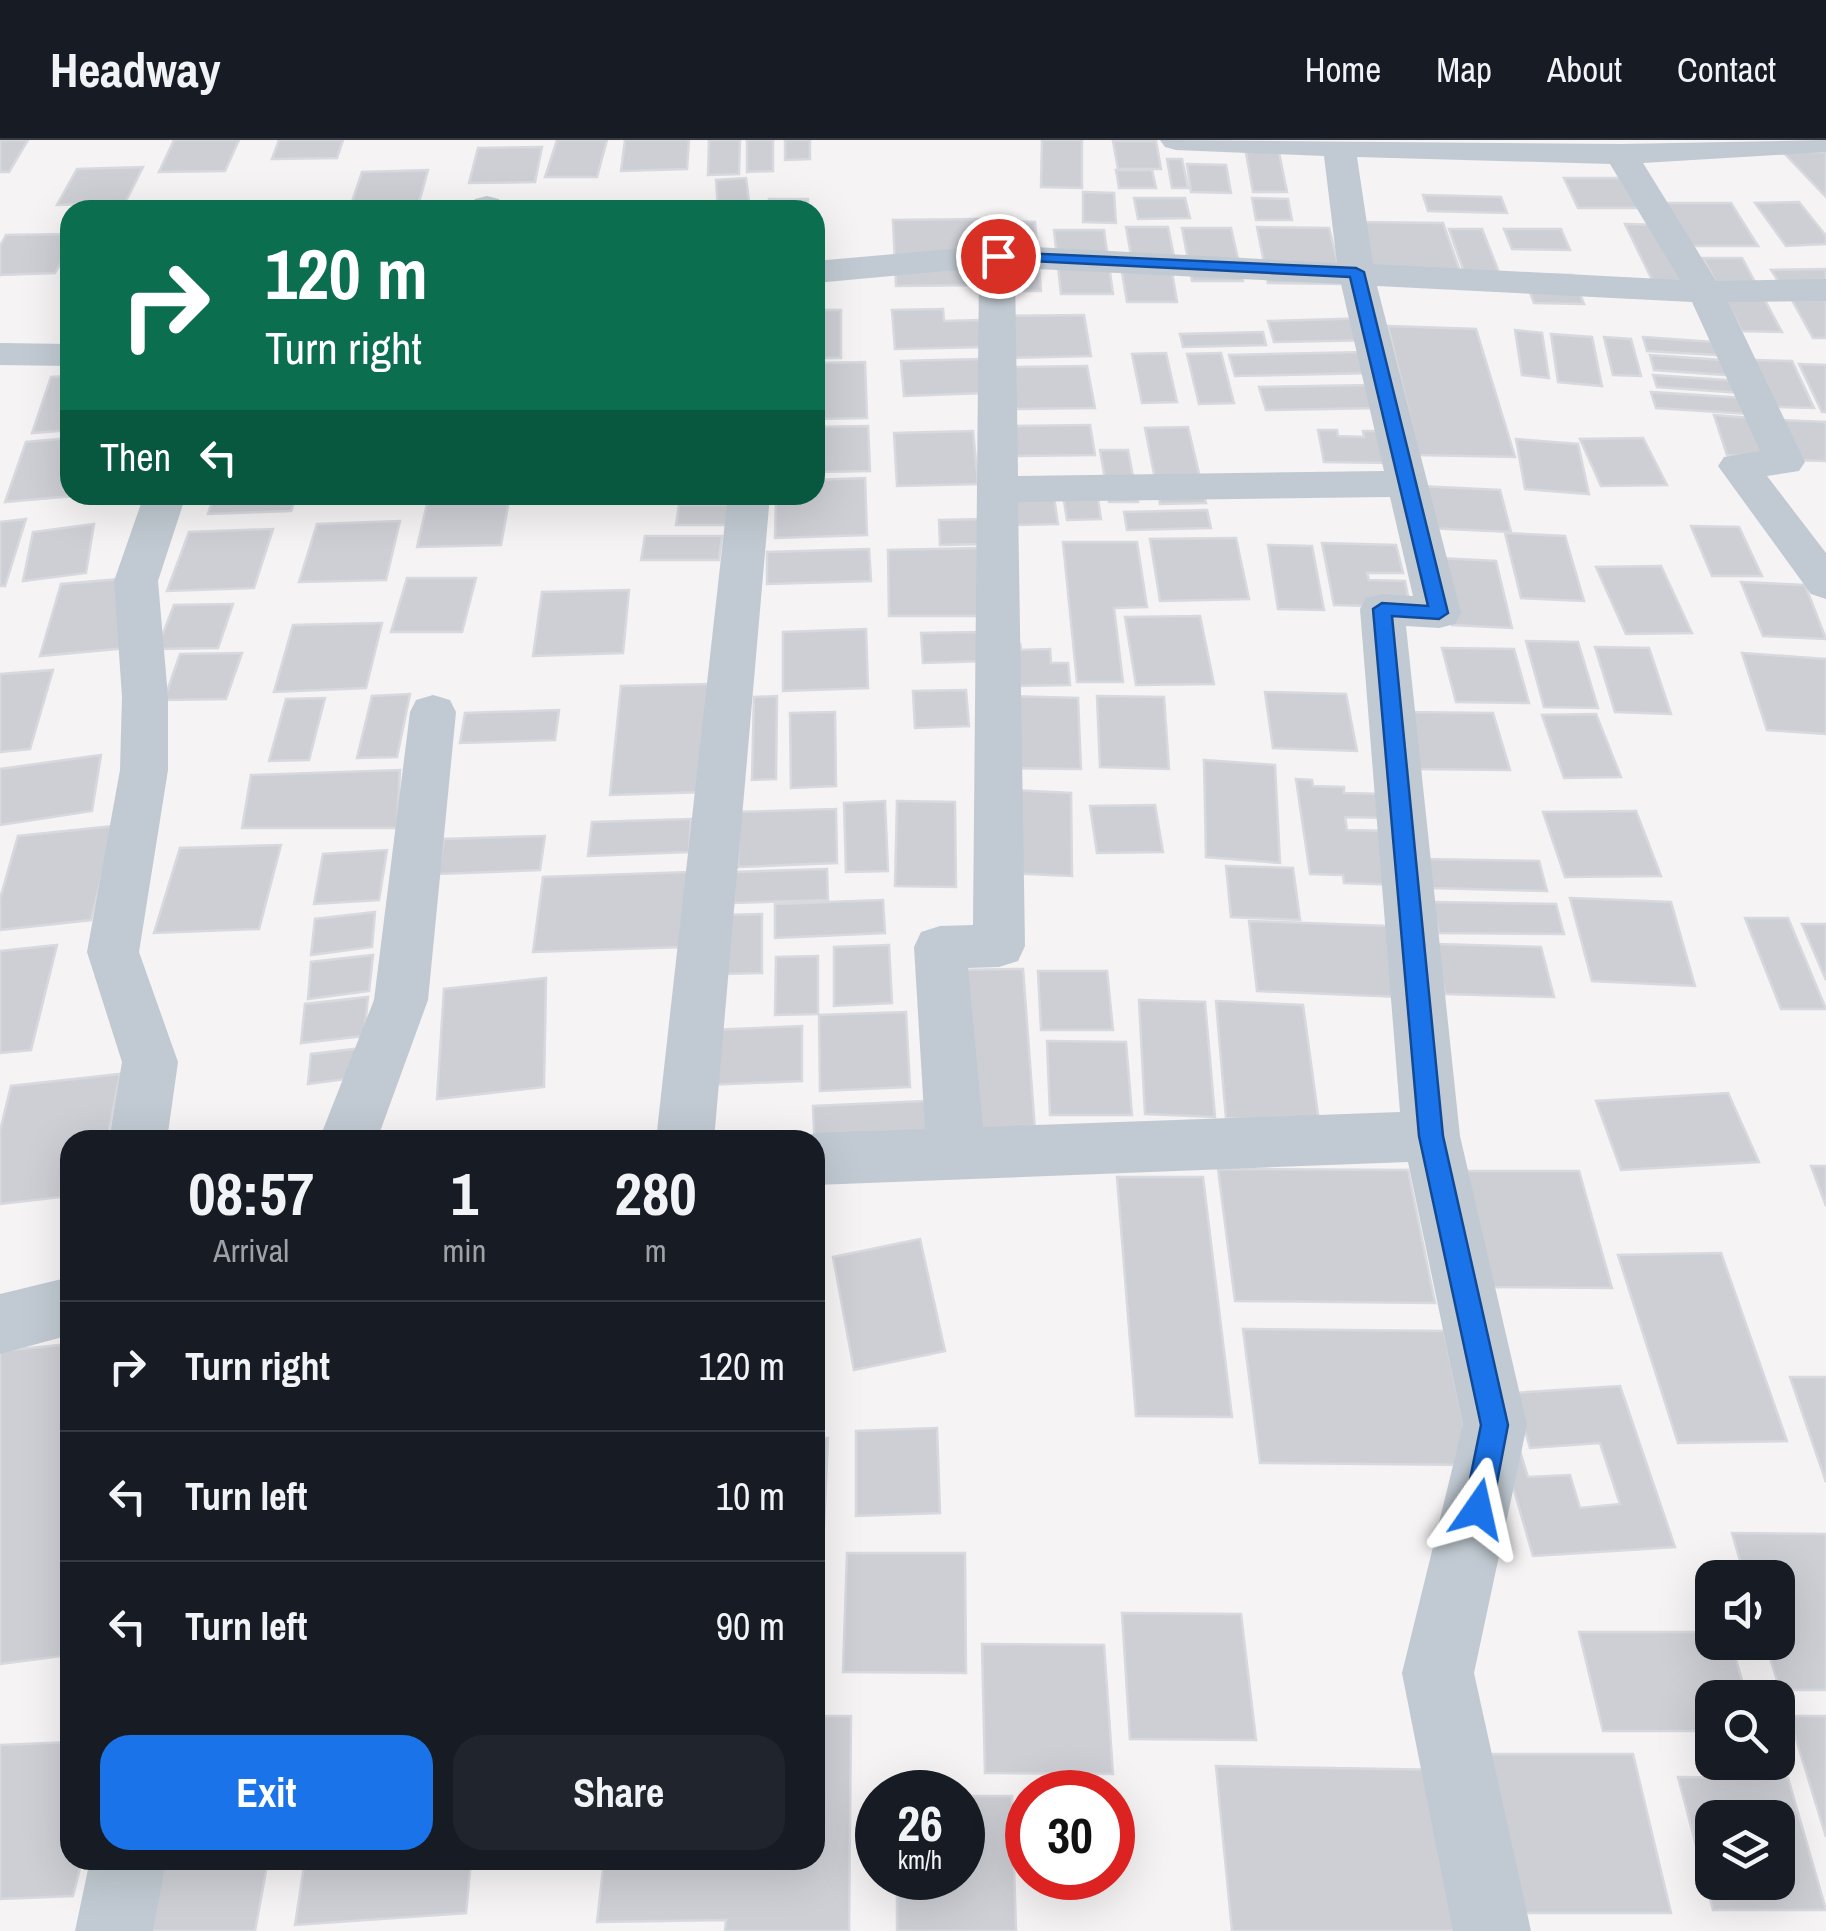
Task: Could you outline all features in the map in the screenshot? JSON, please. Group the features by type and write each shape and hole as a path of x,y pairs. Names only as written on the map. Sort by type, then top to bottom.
{"street":[{"path":"1176,140 1621,154 1826,142"},
{"path":"1338,144 1356,272 1439,613 1382,609 1431,1136 1494,1425 1438,1673 1492,1931"},
{"path":"1621,154 1705,292 1786,462 1738,466 1826,584"},
{"path":"956,1154 940,948 998,946 998,256"},
{"path":"825,271 998,256 1705,292 1826,290"},
{"path":"0,354 60,356"},
{"path":"998,489 1408,484"},
{"path":"140,1130 150,1062 113,952 144,770 145,697 136,581 161,505"},
{"path":"686,1130 748,505"},
{"path":"352,1130 401,1000 433,712"},
{"path":"825,1160 1431,1136"},
{"path":"0,1324 60,1309"},
{"path":"114,1931 126,1870"}],"building":[{"path":"0,140 28,140 9,172 0,172"},
{"path":"174,140 239,140 225,171 159,172"},
{"path":"279,140 343,140 337,158 272,159"},
{"path":"557,140 607,140 597,177 545,177"},
{"path":"625,140 689,140 687,169 621,171"},
{"path":"709,140 740,140 739,174 708,175"},
{"path":"747,140 773,140 773,171 747,172"},
{"path":"785,140 810,140 810,159 785,160"},
{"path":"1042,140 1082,140 1082,188 1041,187"},
{"path":"1113,141 1156,141 1161,169 1118,169"},
{"path":"542,147 535,182 469,183 478,148"},
{"path":"1245,147 1278,148 1287,192 1253,192"},
{"path":"1783,152 1826,152 1826,197"},
{"path":"1167,159 1182,159 1188,188 1172,188"},
{"path":"1187,164 1226,165 1231,193 1191,192"},
{"path":"143,167 126,200 60,200 57,205 77,169"},
{"path":"428,170 420,200 353,200 362,172"},
{"path":"1116,170 1152,170 1156,188 1119,188"},
{"path":"746,178 749,200 717,200 716,180"},
{"path":"1564,178 1626,178 1642,208 1578,208"},
{"path":"1083,192 1114,193 1116,223 1083,222"},
{"path":"1423,195 1501,197 1507,213 1428,211"},
{"path":"1134,198 1185,198 1190,218 1138,219"},
{"path":"1252,198 1288,199 1292,220 1256,220"},
{"path":"1799,202 1826,236 1826,244 1786,246 1755,203"},
{"path":"1663,203 1731,203 1758,246 1687,246"},
{"path":"980,219 987,285 896,286 893,220"},
{"path":"996,221 1035,222 1041,291 1000,291"},
{"path":"1357,222 1443,223 1465,285 1375,284"},
{"path":"1625,224 1659,225 1693,292 1658,292"},
{"path":"1126,227 1168,227 1175,261 1132,261"},
{"path":"1257,227 1329,228 1343,284 1268,283"},
{"path":"1182,228 1231,228 1243,281 1192,281"},
{"path":"1449,229 1482,229 1500,275 1465,275"},
{"path":"1504,229 1561,229 1570,250 1512,249"},
{"path":"1054,230 1104,230 1113,294 1061,294"},
{"path":"60,234 60,264 55,273 0,275 0,246 6,235"},
{"path":"1703,258 1742,258 1782,332 1742,331"},
{"path":"1826,269 1826,289 1784,290 1771,270"},
{"path":"1122,272 1172,272 1177,302 1127,302"},
{"path":"1523,274 1572,275 1584,304 1534,303"},
{"path":"1792,300 1826,300 1826,338 1813,338"},
{"path":"943,309 944,321 982,320 985,347 895,349 892,310"},
{"path":"825,310 841,310 841,358 825,358"},
{"path":"1084,315 1091,356 1010,358 1005,316"},
{"path":"1373,318 1381,340 1274,342 1268,321"},
{"path":"1388,326 1476,329 1515,457 1419,455"},
{"path":"1515,330 1542,333 1549,378 1522,375"},
{"path":"1263,332 1266,345 1183,347 1180,334"},
{"path":"1551,334 1592,337 1602,386 1558,382"},
{"path":"1604,337 1631,339 1641,376 1613,375"},
{"path":"1643,337 1728,343 1733,356 1647,351"},
{"path":"1366,352 1374,373 1235,376 1229,355"},
{"path":"1166,353 1177,402 1142,403 1132,354"},
{"path":"1221,353 1234,403 1199,404 1187,354"},
{"path":"1650,355 1736,361 1741,376 1654,370"},
{"path":"980,359 984,393 904,396 901,361"},
{"path":"1753,360 1792,361 1814,408 1775,407"},
{"path":"865,362 867,418 825,419 825,363"},
{"path":"1799,364 1826,365 1826,412 1822,412"},
{"path":"1087,366 1095,408 1012,409 1007,367"},
{"path":"1653,375 1740,381 1744,393 1657,387"},
{"path":"51,377 60,377 60,431 32,433"},
{"path":"1372,385 1380,408 1266,410 1259,387"},
{"path":"1651,392 1744,398 1749,414 1656,408"},
{"path":"1714,415 1751,418 1765,457 1727,455"},
{"path":"1776,420 1826,422 1826,461 1794,460"},
{"path":"1090,425 1095,455 1014,456 1011,426"},
{"path":"868,426 870,471 825,472 825,427"},
{"path":"1188,427 1206,503 1160,504 1145,428"},
{"path":"1318,430 1364,437 1363,431 1384,431 1392,463 1324,462"},
{"path":"973,431 978,484 897,486 894,433"},
{"path":"1643,438 1667,485 1601,486 1580,439"},
{"path":"60,439 60,497 5,502 26,442"},
{"path":"1516,439 1578,444 1589,494 1525,489"},
{"path":"1100,450 1128,450 1138,502 1109,502"},
{"path":"865,478 867,535 775,538 776,505 825,505 825,480"},
{"path":"1095,481 1101,519 1067,520 1061,482"},
{"path":"1052,484 1058,524 1013,525 1008,485"},
{"path":"1418,486 1500,490 1511,532 1427,528"},
{"path":"211,505 293,505 291,511 208,514"},
{"path":"427,505 508,505 501,545 417,547"},
{"path":"679,505 744,505 742,525 676,525"},
{"path":"1207,510 1211,528 1127,530 1124,512"},
{"path":"26,519 5,586 0,586 0,522"},
{"path":"985,519 987,544 940,545 939,520"},
{"path":"400,521 386,580 299,582 317,524"},
{"path":"94,524 86,573 23,581 33,532"},
{"path":"1691,526 1739,527 1762,576 1712,576"},
{"path":"273,529 254,588 167,591 189,532"},
{"path":"1505,533 1565,536 1584,601 1521,598"},
{"path":"645,536 722,536 719,560 641,560"},
{"path":"1236,538 1249,599 1160,601 1150,539"},
{"path":"1063,542 1137,542 1147,607 1114,608 1123,682 1077,682"},
{"path":"1322,543 1396,545 1403,573 1367,573 1369,580 1405,581 1410,607 1334,605"},
{"path":"1268,545 1312,546 1324,610 1278,609"},
{"path":"978,548 977,616 889,616 888,550"},
{"path":"869,549 871,581 767,584 767,552"},
{"path":"1438,558 1496,561 1512,628 1452,625"},
{"path":"1661,566 1692,633 1626,634 1596,567"},
{"path":"145,577 127,648 40,656 61,584"},
{"path":"407,578 476,578 462,632 391,632"},
{"path":"1741,582 1805,585 1826,639 1763,636"},
{"path":"629,590 623,653 533,656 542,592"},
{"path":"233,604 218,648 157,649 174,605"},
{"path":"1200,616 1214,684 1136,685 1125,617"},
{"path":"382,623 366,688 274,692 293,625"},
{"path":"866,629 868,688 783,691 783,632"},
{"path":"983,632 986,661 923,663 921,633"},
{"path":"1526,641 1578,642 1598,708 1544,707"},
{"path":"1020,643 1021,650 1050,649 1051,663 1068,663 1070,685 1009,686"},
{"path":"1595,647 1649,648 1671,714 1615,712"},
{"path":"1442,648 1514,649 1529,703 1456,702"},
{"path":"242,653 226,699 164,700 180,654"},
{"path":"1742,653 1826,659 1826,734 1767,730"},
{"path":"53,670 30,749 0,752 0,674"},
{"path":"711,684 705,792 610,795 621,686"},
{"path":"966,690 969,726 915,728 913,691"},
{"path":"1265,692 1346,694 1357,751 1273,748"},
{"path":"410,694 397,757 357,758 372,696"},
{"path":"777,696 776,779 752,780 754,697"},
{"path":"1006,696 1078,698 1081,769 1006,768"},
{"path":"1097,696 1164,697 1169,769 1100,767"},
{"path":"325,698 309,760 269,761 286,699"},
{"path":"559,710 555,740 460,743 465,713"},
{"path":"835,712 836,786 791,788 790,713"},
{"path":"1402,712 1493,713 1510,770 1415,769"},
{"path":"1596,714 1621,777 1564,778 1542,715"},
{"path":"101,755 92,811 0,825 0,769"},
{"path":"1204,760 1275,765 1280,863 1206,857"},
{"path":"400,770 397,828 242,828 251,775"},
{"path":"1296,779 1312,780 1313,786 1344,787 1344,793 1384,794 1388,818 1345,817 1347,830 1390,831 1401,885 1344,883 1343,875 1310,874"},
{"path":"1009,790 1071,793 1072,876 1007,873"},
{"path":"885,801 888,871 846,872 844,803"},
{"path":"897,801 955,802 956,887 895,886"},
{"path":"1155,805 1163,852 1097,853 1090,806"},
{"path":"836,809 837,863 738,867 739,812"},
{"path":"1636,811 1661,876 1565,877 1543,812"},
{"path":"691,819 689,852 588,856 592,822"},
{"path":"114,826 91,920 0,930 0,899 18,836"},
{"path":"545,836 540,870 438,874 444,839"},
{"path":"281,845 259,929 154,933 180,848"},
{"path":"387,850 379,900 314,904 323,854"},
{"path":"1423,859 1539,861 1547,891 1430,888"},
{"path":"1226,866 1293,868 1300,920 1231,917"},
{"path":"827,869 828,900 734,903 735,872"},
{"path":"690,872 685,947 533,952 543,877"},
{"path":"1570,898 1671,902 1695,986 1592,981"},
{"path":"883,900 885,933 775,938 775,904"},
{"path":"1432,902 1556,904 1564,934 1439,933"},
{"path":"375,912 372,947 311,955 315,919"},
{"path":"762,914 762,973 720,974 721,915"},
{"path":"1745,918 1788,918 1826,1009 1781,1009"},
{"path":"1249,921 1388,926 1400,997 1257,991"},
{"path":"1802,924 1826,924 1826,980"},
{"path":"1435,944 1541,947 1554,997 1445,994"},
{"path":"57,945 31,1050 0,1053 0,951"},
{"path":"889,945 892,1003 834,1006 834,947"},
{"path":"373,955 369,991 308,999 311,962"},
{"path":"818,956 818,1014 775,1015 776,957"},
{"path":"1023,969 1035,1131 967,1132 960,970"},
{"path":"1038,971 1107,971 1113,1030 1041,1030"},
{"path":"546,978 544,1087 437,1099 444,989"},
{"path":"368,997 364,1036 301,1043 305,1004"},
{"path":"1139,1000 1205,1002 1215,1117 1145,1114"},
{"path":"1216,1001 1303,1005 1319,1122 1226,1118"},
{"path":"906,1012 910,1087 820,1091 819,1015"},
{"path":"802,1026 802,1081 707,1085 709,1030"},
{"path":"1047,1041 1126,1042 1132,1115 1050,1115"},
{"path":"363,1048 361,1077 308,1084 311,1054"},
{"path":"120,1074 109,1130 60,1130 60,1197 0,1204 0,1131 11,1086"},
{"path":"1728,1093 1759,1162 1621,1170 1596,1101"},
{"path":"926,1101 929,1146 825,1150 825,1130 814,1130 813,1106"},
{"path":"1811,1166 1826,1166 1826,1206"},
{"path":"1218,1169 1408,1170 1435,1303 1235,1301"},
{"path":"1456,1171 1579,1171 1612,1288 1483,1287"},
{"path":"1117,1177 1203,1177 1232,1417 1136,1416"},
{"path":"920,1239 945,1351 854,1370 833,1257"},
{"path":"1721,1253 1787,1441 1678,1443 1618,1255"},
{"path":"1243,1329 1444,1331 1472,1465 1260,1463"},
{"path":"60,1345 60,1656 0,1664 0,1351"},
{"path":"1790,1377 1826,1377 1826,1482"},
{"path":"1620,1386 1675,1547 1533,1556 1500,1442 1517,1441 1528,1477 1570,1475 1580,1508 1620,1504 1600,1443 1530,1448 1514,1393"},
{"path":"937,1428 940,1513 856,1516 856,1431"},
{"path":"825,1438 828,1438 825,1504"},
{"path":"1732,1533 1826,1534 1826,1690 1795,1690 1795,1680 1777,1680 1771,1660 1795,1660 1795,1560 1740,1560"},
{"path":"847,1553 965,1553 966,1673 843,1672"},
{"path":"1122,1613 1241,1614 1256,1740 1130,1739"},
{"path":"1579,1632 1695,1632 1695,1660 1736,1660 1742,1680 1695,1680 1695,1731 1603,1731"},
{"path":"982,1644 1104,1645 1113,1770 1005,1770 1005,1773 985,1770"},
{"path":"825,1716 851,1716 849,1931 725,1931 726,1920 597,1922 603,1870 825,1870"},
{"path":"1795,1716 1826,1716 1826,1837 1795,1736"},
{"path":"60,1742 60,1870 80,1870 73,1896 0,1899 0,1745"},
{"path":"1484,1754 1633,1754 1671,1913 1515,1913"},
{"path":"1216,1766 1449,1770 1477,1931 1232,1931"},
{"path":"1678,1777 1789,1780 1794,1800 1695,1800 1695,1842"},
{"path":"985,1796 1005,1796 1005,1900 1015,1900 1016,1931 897,1931 897,1900 985,1900"},
{"path":"1795,1802 1826,1910 1713,1910 1710,1900 1795,1900"},
{"path":"161,1870 266,1870 255,1931 148,1931"},
{"path":"303,1870 470,1870 466,1913 295,1925"}],"route":[{"path":"998,256 1356,272 1439,613 1382,609 1431,1136 1494,1425 1478,1509"}]}
